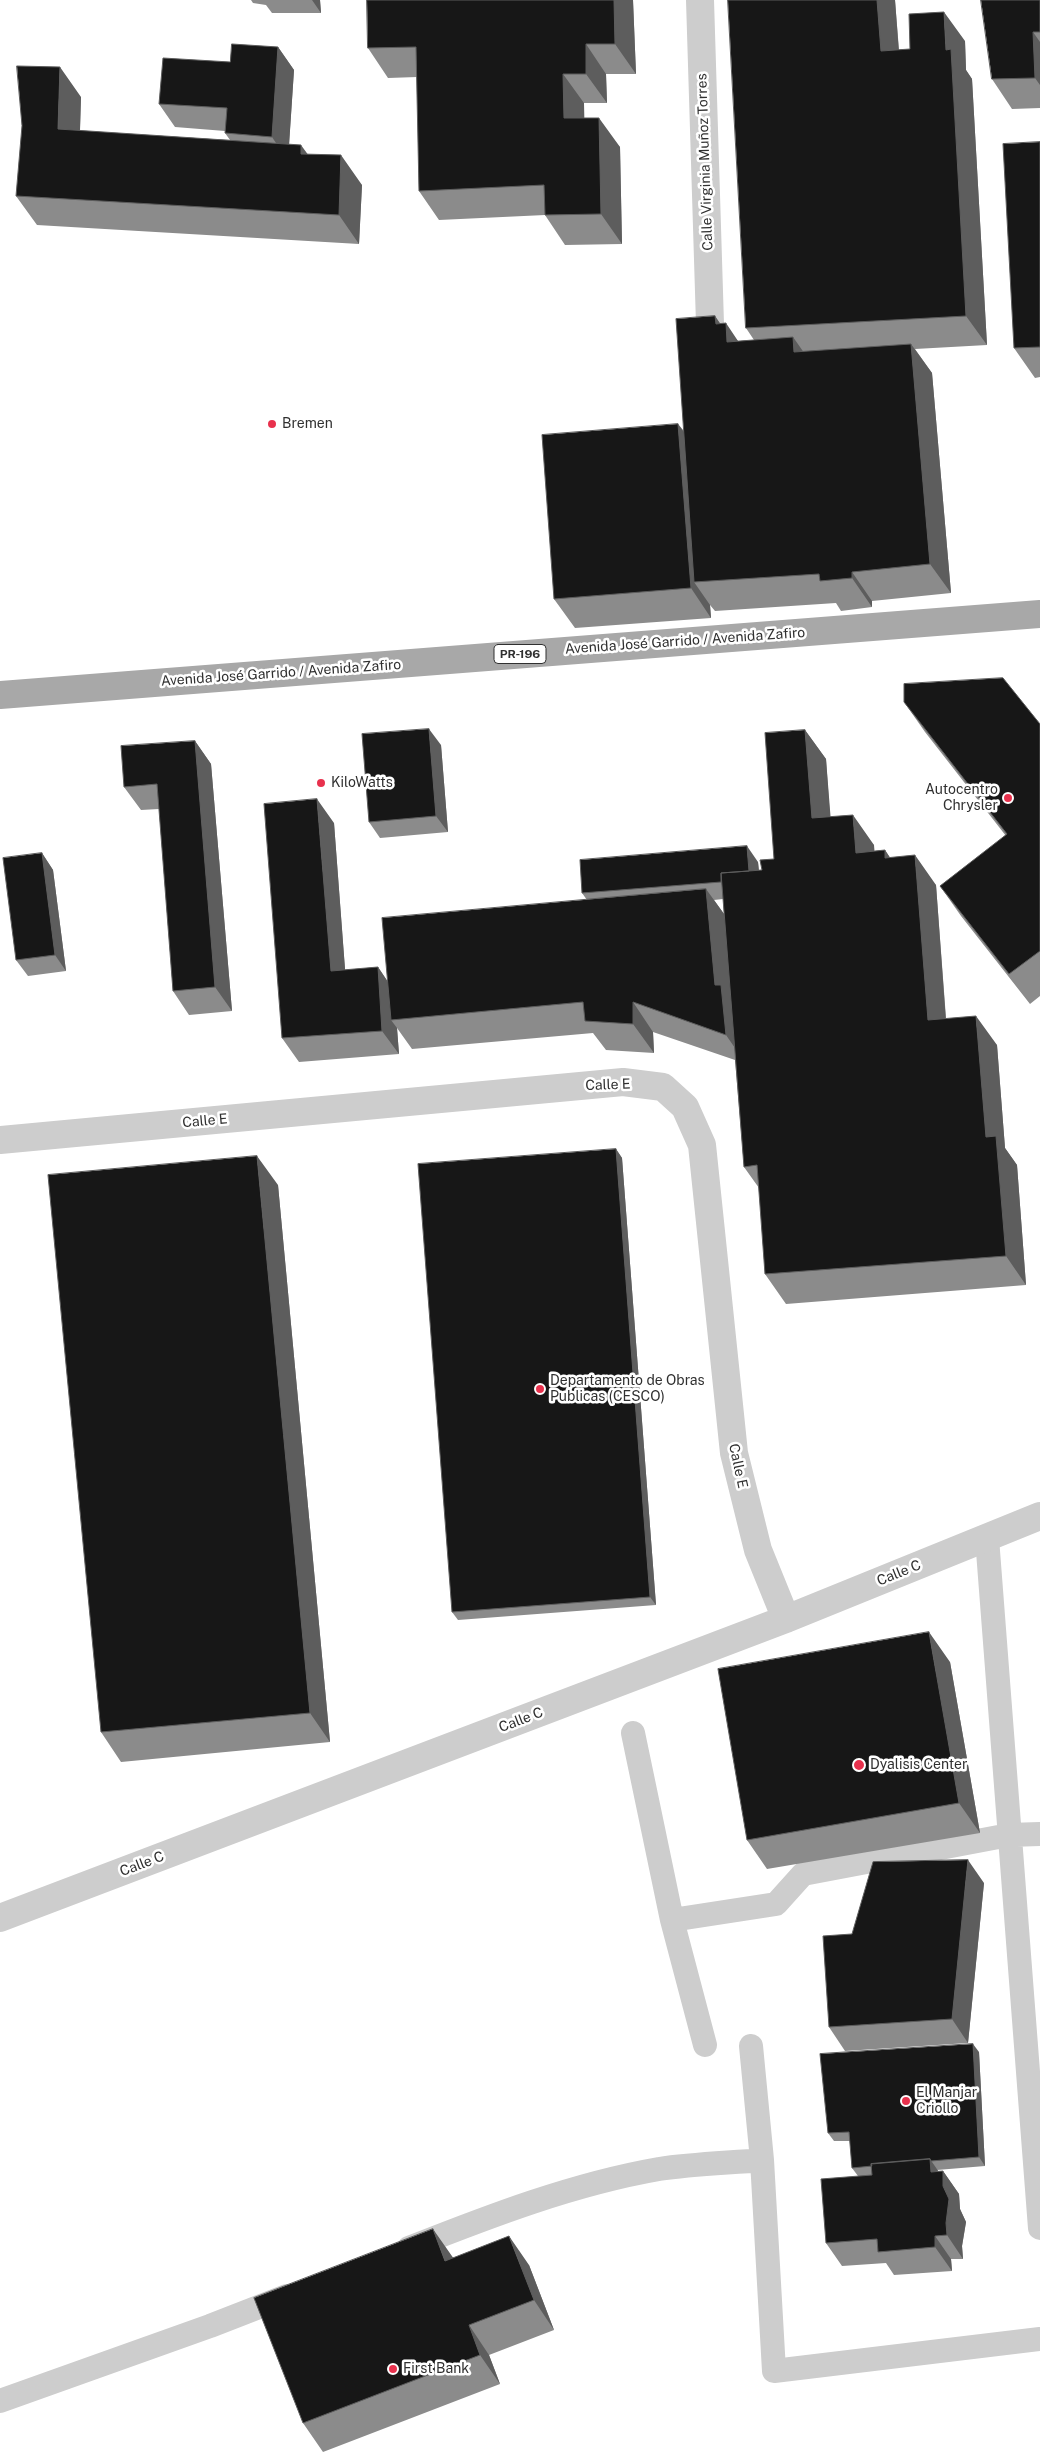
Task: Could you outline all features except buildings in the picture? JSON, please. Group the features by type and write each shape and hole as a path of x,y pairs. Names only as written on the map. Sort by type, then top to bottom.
{"main road":[{"name":"Avenida José Garrido / Avenida Zafiro","path":"0,695 1040,614"}],"street":[{"name":"Calle Virginia Muñoz Torres","path":"700,0 710,324"},
{"name":"Calle E","path":"0,1140 623,1082 663,1087 685,1107 702,1145 734,1453 758,1550 786,1619"},
{"name":"Calle C","path":"0,1918 786,1619 1040,1516"}],"lane":[{"path":"986,1538 1008,1835 1032,2044 1040,2228"},
{"path":"633,1733 672,1920 705,2045"},
{"path":"672,1920 776,1904 803,1874 1008,1835 1040,1834"},
{"path":"751,2046 762,2160 774,2371 1040,2339"},
{"path":"387,2257 470,2224 573,2188 660,2169 762,2160"},
{"path":"0,2401 210,2326 303,2290"}],"place":[{"name":"Bremen","path":"272,424"},
{"name":"KiloWatts","path":"321,783"},
{"name":"Autocentro Chrysler","path":"1008,798"},
{"name":"Departamento de Obras Publicas (CESCO)","path":"540,1389"},
{"name":"Dyalisis Center","path":"859,1765"},
{"name":"El Manjar Criollo","path":"906,2101"},
{"name":"First Bank","path":"393,2369"}]}
